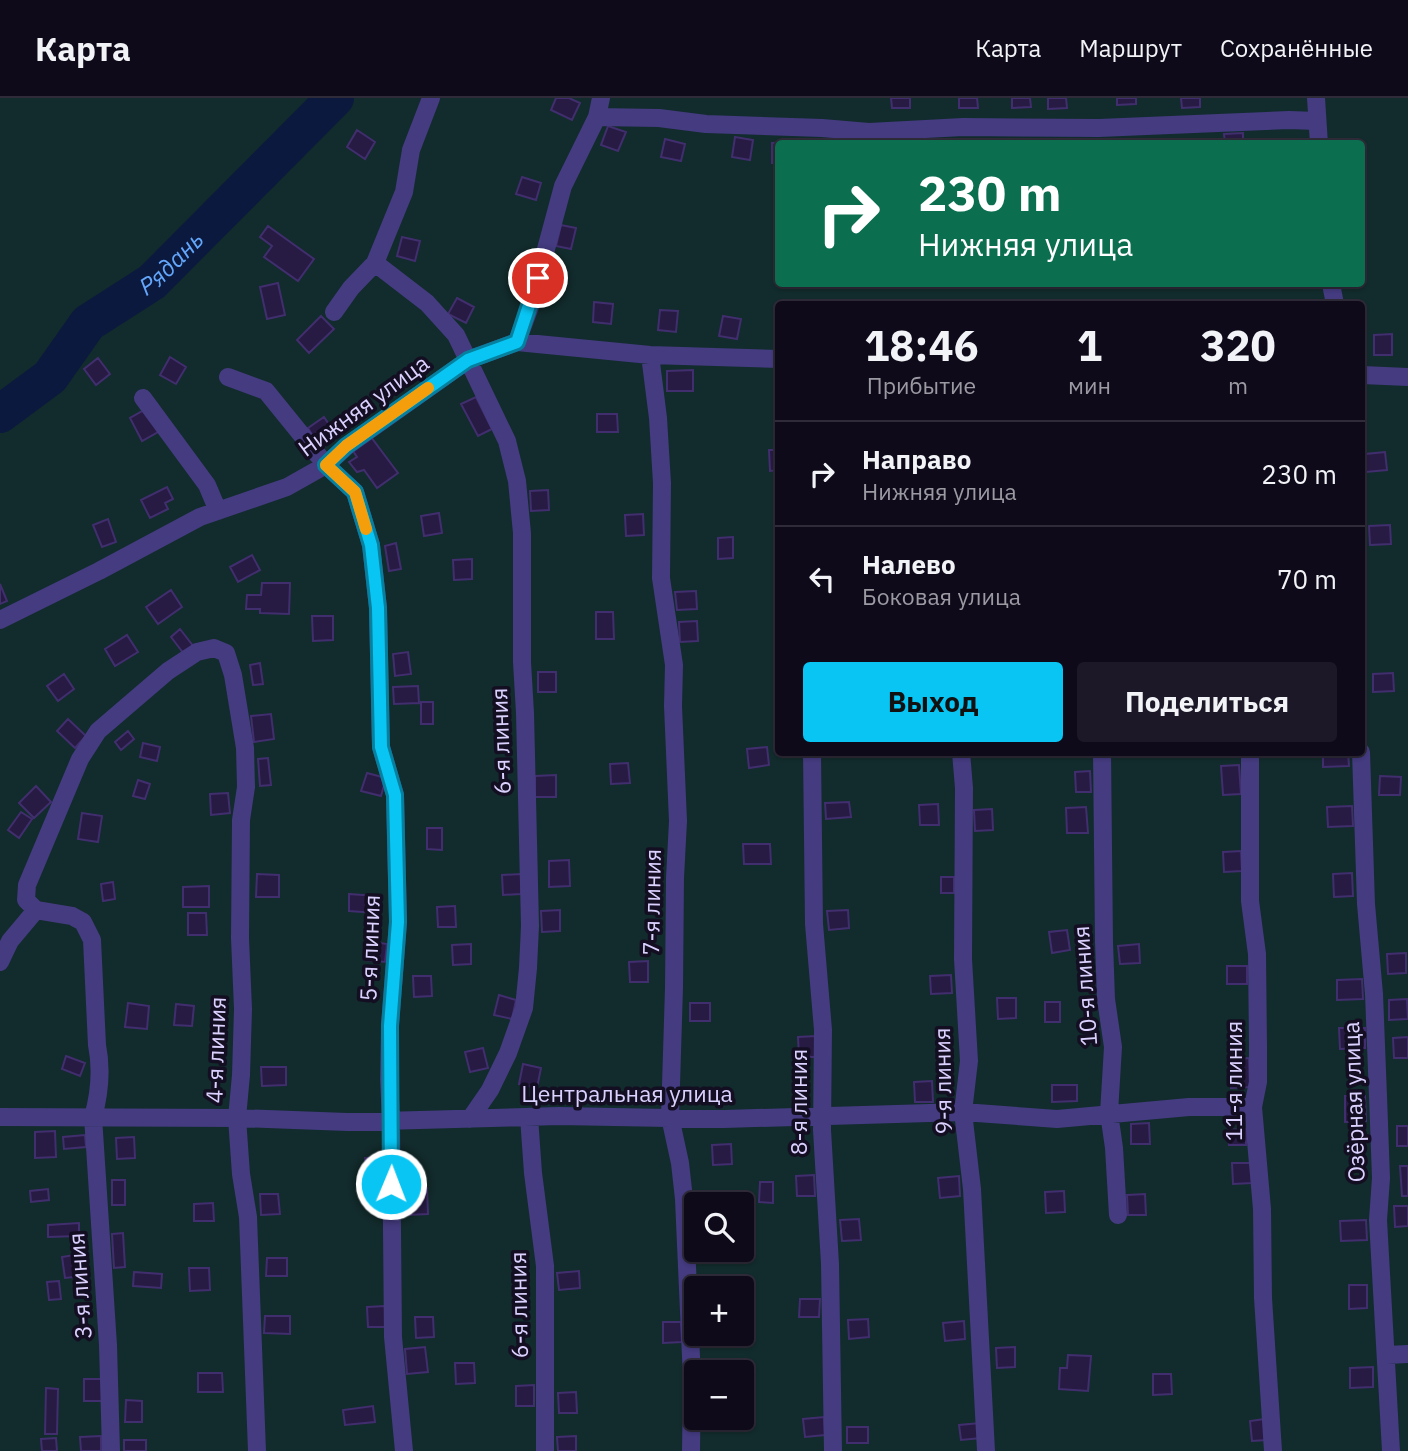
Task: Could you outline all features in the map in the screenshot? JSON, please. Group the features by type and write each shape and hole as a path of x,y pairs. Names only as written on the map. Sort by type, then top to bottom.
{"street":[{"path":"334,312 374,263 404,192 411,150 431,98"},
{"path":"517,342 533,301 563,186 597,117 601,98"},
{"path":"1316,98 1319,140"},
{"path":"597,117 659,118 718,125 869,132 963,127 1099,128 1317,121"},
{"name":"6-я линия","path":"374,263 427,303 456,335 508,441 517,481 522,533 522,662 530,926 524,1008 490,1090 470,1119"},
{"name":"Нижняя улица","path":"0,620 200,517 287,487 326,465 346,446 468,360 517,342 650,355 775,359"},
{"name":"7-я линия","path":"650,355 662,483 661,578 674,665 678,821 670,1117 680,1163 684,1199 691,1324 691,1451"},
{"path":"1365,375 1408,377"},
{"name":"5-я линия","path":"228,377 266,391 326,465 355,492 371,545 378,608 381,747 395,795 398,922 389,1079 393,1337 404,1451"},
{"path":"143,398 207,485 218,511"},
{"name":"4-я линия","path":"36,910 26,900 27,885 80,759 98,730 168,671 197,652 214,648 226,653 233,675 245,748 246,787 241,820 240,938 243,1009 237,1118 241,1174 248,1217 257,1451"},
{"name":"8-я линия","path":"813,756 814,925 822,1030 822,1115 830,1264 833,1451"},
{"name":"9-я линия","path":"961,756 964,788 963,958 969,1061 963,1112 972,1189 986,1451"},
{"name":"10-я линия","path":"1102,756 1106,999 1113,1047 1109,1113 1118,1216"},
{"name":"11-я линия","path":"1250,756 1250,901 1257,954 1258,1045 1258,1082 1253,1107 1262,1209 1263,1298 1273,1451"},
{"name":"Озёрная улица","path":"1361,756 1381,1178 1378,1220 1387,1355 1387,1418 1391,1451"},
{"path":"0,962 10,941 36,910"},
{"name":"3-я линия","path":"36,910 72,916 83,922 92,940 100,1061 100,1091 93,1117 108,1345 111,1451"},
{"name":"Центральная улица","path":"0,1117 237,1118 347,1122 529,1117 724,1119 963,1112 1057,1119 1189,1107 1253,1107"},
{"name":"6-я линия","path":"529,1117 545,1266 545,1451"},
{"path":"1387,1355 1408,1354"}],"green space":[{"path":"0,98 1408,98 1408,1451 0,1451"}],"building":[{"path":"556,98 569,98 580,103 572,120 551,110"},
{"path":"891,98 910,98 910,108 892,108"},
{"path":"959,98 977,98 978,108 959,108"},
{"path":"1012,98 1030,98 1031,107 1012,108"},
{"path":"1048,98 1066,98 1067,108 1048,109"},
{"path":"1117,98 1136,98 1136,104 1117,105"},
{"path":"1181,98 1200,98 1200,107 1182,108"},
{"path":"608,126 626,132 618,151 601,145"},
{"path":"357,130 375,142 365,159 347,147"},
{"path":"1243,133 1243,140 1225,140 1224,134"},
{"path":"735,137 753,140 750,160 732,157"},
{"path":"665,139 685,144 681,161 661,157"},
{"path":"772,143 775,143 775,163 772,163"},
{"path":"522,177 541,183 536,200 516,194"},
{"path":"561,225 576,228 571,249 556,246"},
{"path":"268,226 314,259 298,281 264,257 272,246 260,237"},
{"path":"402,237 420,241 415,261 397,256"},
{"path":"278,283 285,315 267,319 260,287"},
{"path":"457,298 474,307 466,323 448,314"},
{"path":"594,302 613,304 611,324 593,322"},
{"path":"660,310 678,311 676,332 658,330"},
{"path":"321,316 334,329 309,353 297,340"},
{"path":"723,316 741,319 737,339 719,336"},
{"path":"1392,334 1392,355 1374,355 1374,335"},
{"path":"170,357 186,367 176,384 160,375"},
{"path":"98,358 110,374 96,385 84,369"},
{"path":"693,370 693,391 667,391 667,371"},
{"path":"476,397 492,429 478,436 461,404"},
{"path":"146,409 158,432 142,441 130,418"},
{"path":"597,414 617,414 618,432 597,432"},
{"path":"324,417 334,432 317,443 308,428"},
{"path":"371,437 398,473 377,488 364,470 357,472 349,462 357,457 353,451"},
{"path":"769,450 775,450 775,470 770,471"},
{"path":"1385,452 1387,470 1366,472 1365,454"},
{"path":"167,487 173,499 165,503 168,509 150,518 141,500"},
{"path":"548,490 549,510 531,511 530,491"},
{"path":"439,513 442,533 424,536 421,516"},
{"path":"643,514 644,535 626,536 625,515"},
{"path":"108,519 116,542 102,547 93,525"},
{"path":"1390,525 1391,544 1370,545 1369,526"},
{"path":"733,537 733,558 718,559 718,538"},
{"path":"396,543 401,569 389,571 385,546"},
{"path":"252,555 260,570 238,582 230,567"},
{"path":"472,559 472,579 454,580 453,560"},
{"path":"262,583 290,583 289,614 260,613 260,609 246,609 247,595 261,595"},
{"path":"0,584 7,601 0,604"},
{"path":"171,590 182,607 158,624 146,607"},
{"path":"696,591 697,609 677,610 675,592"},
{"path":"596,612 613,612 614,639 596,639"},
{"path":"312,616 333,616 333,640 313,641"},
{"path":"697,621 698,641 680,642 679,622"},
{"path":"180,629 194,647 184,654 171,637"},
{"path":"127,635 138,652 115,666 105,649"},
{"path":"408,652 411,674 395,676 393,654"},
{"path":"260,663 263,684 253,685 250,665"},
{"path":"538,672 556,672 556,692 538,692"},
{"path":"1393,673 1394,691 1373,692 1373,674"},
{"path":"64,674 74,689 58,701 47,686"},
{"path":"418,686 419,703 394,704 393,687"},
{"path":"421,702 433,702 433,724 421,724"},
{"path":"271,714 274,739 254,742 251,716"},
{"path":"68,719 86,736 75,748 57,731"},
{"path":"128,731 134,739 121,750 115,742"},
{"path":"143,743 160,747 157,761 140,757"},
{"path":"767,747 769,765 749,768 747,749"},
{"path":"1323,756 1348,756 1349,766 1323,767"},
{"path":"268,758 271,785 260,786 258,759"},
{"path":"628,763 630,783 611,784 610,764"},
{"path":"1239,765 1241,794 1223,795 1221,766"},
{"path":"1090,771 1091,792 1076,792 1075,772"},
{"path":"367,773 386,778 381,796 361,791"},
{"path":"556,775 556,797 535,797 535,776"},
{"path":"1380,776 1401,777 1400,795 1379,795"},
{"path":"138,780 150,784 145,799 133,796"},
{"path":"36,786 51,802 34,818 19,803"},
{"path":"228,793 230,813 211,815 210,794"},
{"path":"849,802 851,817 826,819 825,803"},
{"path":"938,804 939,825 920,825 919,805"},
{"path":"1352,806 1353,826 1328,827 1327,807"},
{"path":"1086,807 1088,833 1067,833 1066,808"},
{"path":"992,809 993,830 975,831 974,810"},
{"path":"21,812 32,819 19,838 8,830"},
{"path":"82,813 102,816 98,842 78,839"},
{"path":"427,828 442,828 442,850 427,849"},
{"path":"743,844 770,844 771,864 744,864"},
{"path":"1241,851 1242,871 1224,872 1223,852"},
{"path":"569,860 570,886 549,887 549,861"},
{"path":"1352,873 1353,896 1334,897 1333,874"},
{"path":"257,874 279,875 279,897 256,897"},
{"path":"521,874 521,894 503,895 502,875"},
{"path":"941,877 954,877 954,893 941,893"},
{"path":"113,882 115,899 103,901 101,884"},
{"path":"209,886 209,907 183,907 183,887"},
{"path":"349,894 376,896 376,913 349,911"},
{"path":"455,906 456,927 438,927 437,907"},
{"path":"560,910 560,931 542,932 541,911"},
{"path":"848,910 849,928 829,930 827,911"},
{"path":"188,913 206,913 207,935 188,935"},
{"path":"1067,930 1070,950 1052,953 1049,932"},
{"path":"367,941 387,944 385,962 365,960"},
{"path":"471,944 471,964 453,965 452,945"},
{"path":"1139,944 1140,963 1120,964 1118,946"},
{"path":"1406,953 1406,973 1388,974 1387,954"},
{"path":"648,961 648,982 630,982 629,962"},
{"path":"1227,966 1247,966 1247,984 1227,984"},
{"path":"951,975 952,993 931,994 930,976"},
{"path":"413,976 431,976 432,996 414,997"},
{"path":"1362,979 1363,999 1337,1000 1337,980"},
{"path":"499,995 516,1000 512,1019 494,1015"},
{"path":"997,998 1016,998 1016,1018 998,1019"},
{"path":"1407,999 1408,1019 1389,1020 1389,1000"},
{"path":"1045,1002 1060,1002 1060,1022 1045,1022"},
{"path":"128,1003 149,1006 147,1029 125,1027"},
{"path":"690,1003 710,1003 710,1021 690,1021"},
{"path":"176,1004 194,1006 192,1026 174,1025"},
{"path":"1339,1028 1365,1028 1365,1048 1340,1049"},
{"path":"816,1036 817,1057 799,1057 798,1037"},
{"path":"1408,1037 1408,1058 1394,1058 1393,1038"},
{"path":"483,1048 488,1068 470,1072 465,1052"},
{"path":"66,1056 85,1063 80,1076 62,1069"},
{"path":"1249,1058 1250,1087 1231,1088 1230,1059"},
{"path":"523,1064 541,1068 537,1088 519,1084"},
{"path":"261,1067 286,1067 286,1085 262,1086"},
{"path":"932,1081 933,1102 915,1102 914,1082"},
{"path":"1052,1085 1077,1085 1077,1101 1052,1102"},
{"path":"1345,1096 1365,1096 1366,1121 1345,1122"},
{"path":"1149,1123 1150,1144 1131,1144 1131,1124"},
{"path":"1397,1126 1408,1126 1408,1146 1397,1146"},
{"path":"1246,1129 1246,1145 1229,1145 1228,1130"},
{"path":"55,1131 56,1157 35,1158 35,1132"},
{"path":"85,1135 86,1147 64,1149 63,1137"},
{"path":"134,1137 135,1158 117,1159 116,1138"},
{"path":"731,1144 732,1164 713,1165 712,1145"},
{"path":"383,1157 384,1177 366,1178 365,1158"},
{"path":"1232,1163 1251,1163 1252,1183 1233,1184"},
{"path":"1400,1166 1408,1166 1408,1196 1402,1196"},
{"path":"814,1175 815,1196 797,1196 796,1176"},
{"path":"959,1176 960,1196 940,1198 938,1178"},
{"path":"112,1180 125,1180 125,1205 112,1205"},
{"path":"760,1182 773,1182 773,1203 759,1202"},
{"path":"427,1188 428,1214 408,1215 407,1189"},
{"path":"48,1189 49,1200 31,1202 30,1191"},
{"path":"1064,1191 1065,1212 1046,1213 1045,1192"},
{"path":"260,1194 278,1194 280,1214 261,1215"},
{"path":"1145,1194 1146,1215 1128,1215 1127,1195"},
{"path":"213,1203 214,1221 194,1221 194,1204"},
{"path":"1394,1206 1408,1206 1408,1226 1395,1227"},
{"path":"859,1219 861,1240 842,1241 840,1220"},
{"path":"1366,1220 1367,1240 1341,1241 1340,1221"},
{"path":"79,1223 79,1236 48,1237 48,1225"},
{"path":"123,1233 125,1267 114,1268 112,1234"},
{"path":"80,1254 83,1276 65,1278 62,1257"},
{"path":"267,1258 287,1258 287,1276 266,1276"},
{"path":"189,1268 209,1268 210,1290 190,1291"},
{"path":"579,1271 580,1288 559,1290 557,1273"},
{"path":"134,1272 162,1274 161,1288 133,1286"},
{"path":"59,1281 61,1299 49,1300 47,1282"},
{"path":"1349,1285 1367,1285 1367,1308 1349,1309"},
{"path":"800,1299 820,1299 819,1317 799,1317"},
{"path":"385,1306 386,1327 368,1327 367,1307"},
{"path":"265,1316 290,1316 290,1334 264,1333"},
{"path":"415,1317 433,1317 434,1337 416,1338"},
{"path":"868,1319 869,1337 849,1339 848,1320"},
{"path":"964,1321 965,1339 945,1341 943,1323"},
{"path":"663,1322 681,1322 682,1342 663,1343"},
{"path":"425,1347 428,1372 407,1374 405,1349"},
{"path":"1015,1347 1015,1367 997,1368 996,1348"},
{"path":"1068,1355 1091,1356 1088,1391 1059,1389 1060,1368 1067,1368"},
{"path":"455,1363 474,1363 475,1383 456,1384"},
{"path":"1373,1367 1373,1387 1350,1388 1350,1368"},
{"path":"198,1373 222,1373 223,1392 198,1392"},
{"path":"1153,1374 1171,1374 1172,1394 1153,1395"},
{"path":"84,1379 106,1379 106,1401 84,1401"},
{"path":"534,1385 534,1406 516,1406 516,1386"},
{"path":"46,1388 58,1389 57,1434 45,1434"},
{"path":"576,1392 577,1413 559,1413 558,1393"},
{"path":"126,1400 142,1401 142,1422 125,1422"},
{"path":"373,1406 375,1422 345,1425 343,1410"},
{"path":"824,1417 825,1435 805,1437 803,1419"},
{"path":"1265,1419 1267,1440 1252,1441 1250,1421"},
{"path":"980,1423 981,1438 961,1440 959,1425"},
{"path":"847,1427 868,1427 868,1443 847,1443"},
{"path":"101,1436 101,1451 81,1451 80,1437"},
{"path":"576,1436 576,1451 558,1451 557,1437"},
{"path":"56,1438 57,1451 42,1451 41,1439"},
{"path":"124,1440 146,1440 146,1451 124,1451"}],"waterway":[{"name":"Рядань","path":"0,414 50,377 88,323 152,282 335,98"}],"slow traffic":[{"path":"366,529 355,492 326,465 346,446 428,388"}],"route":[{"path":"391,1184 390,1026 398,922 395,795 381,747 378,608 371,545 355,492 326,465 346,446 468,360 517,342 533,301 538,278"}]}
